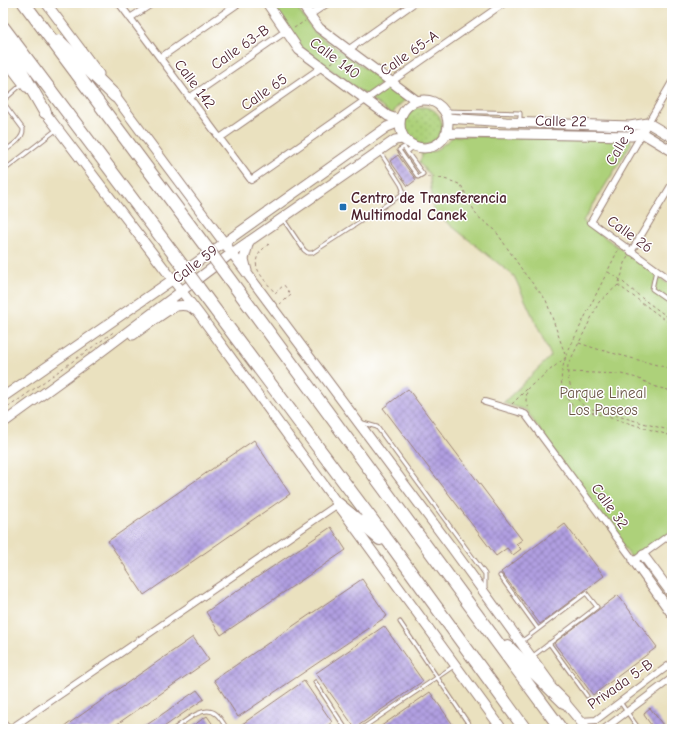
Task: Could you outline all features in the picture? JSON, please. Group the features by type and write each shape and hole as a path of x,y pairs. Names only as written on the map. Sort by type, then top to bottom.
{"highway":[{"path":"26,7 115,96"},
{"path":"26,7 206,247 561,729"},
{"path":"3,27 394,549 525,729"},
{"path":"3,39 45,112"},
{"path":"338,504 394,549"},
{"path":"480,620 564,702"},
{"path":"510,709 520,729"}],"main road":[{"path":"46,3 485,593 564,702 584,725"},
{"name":"Calle 140","path":"267,3 288,31 299,50 325,66 388,116 400,121"},
{"name":"Calle 140","path":"301,3 308,17 347,52 417,101"},
{"path":"3,57 199,314 502,729"},
{"path":"425,100 432,102 439,106 445,115 447,126 445,134 436,145 422,148 410,147 400,130 402,114 406,108 417,101 425,100"},
{"name":"Calle 22","path":"445,115 520,122 630,126 648,123"},
{"name":"Calle 59","path":"3,397 172,280 387,127 400,121"},
{"path":"648,123 672,138"},
{"path":"642,133 672,151"},
{"name":"Calle 22","path":"445,134 632,136 642,133"},
{"name":"Calle 59","path":"3,423 94,358 232,253 395,140 402,139 410,147"},
{"path":"248,275 244,259 249,241"},
{"path":"94,358 132,336 175,306 186,305 192,307 199,314"},
{"path":"643,555 672,594"},
{"name":"Calle 32","path":"634,561 672,614"}],"street":[{"name":"Calle 142","path":"119,3 251,180"},
{"path":"130,18 153,3"},
{"path":"160,58 239,3"},
{"path":"308,17 328,3"},
{"path":"347,52 414,3"},
{"name":"Calle 65-A","path":"251,180 504,3"},
{"name":"Calle 63-B","path":"189,98 288,31"},
{"name":"Calle 65","path":"220,138 325,66"},
{"name":"Calle 3","path":"591,222 672,82"},
{"path":"631,251 672,184"},
{"name":"Calle 26","path":"591,222 672,281"},
{"path":"485,402 526,415"},
{"name":"Calle 32","path":"526,415 634,561"},
{"path":"3,723 9,729 338,504"},
{"path":"634,561 672,533"},
{"name":"Privada 5-B","path":"584,725 596,720 672,663"},
{"name":"Privada 5-B","path":"604,729 672,678"}],"lane":[{"path":"3,152 22,137 23,129 3,102 23,83"},
{"path":"3,171 57,129"},
{"path":"404,147 410,147 423,174 418,177 399,150 404,147"},
{"path":"282,218 304,250 308,253 312,253 401,195 403,190 401,185 379,151"},
{"path":"656,270 652,289 672,303"},
{"path":"500,576 538,629"},
{"path":"521,642 586,593 597,607 531,657"},
{"path":"400,622 472,729"},
{"path":"549,643 587,696"},
{"path":"361,729 456,664"},
{"path":"315,682 346,729"},
{"path":"620,702 639,729"},
{"path":"174,729 201,711 209,710 216,714 227,729"}],"path":[{"path":"288,31 308,17"},
{"path":"325,66 347,52"},
{"path":"423,174 427,177 441,178 461,185 477,216 495,230 525,274 546,300 566,357"},
{"path":"269,244 259,253 256,260 256,265 258,271 274,293 284,286 291,295 279,304"},
{"path":"621,244 566,357 561,377 563,389 568,401 574,407 672,436"},
{"path":"631,251 624,263 618,285 599,302 568,364 567,372 569,384 580,402 585,407 672,431"},
{"path":"607,272 620,280 672,320"},
{"path":"618,285 672,325"},
{"path":"3,411 116,330"},
{"path":"579,343 672,370"},
{"path":"506,409 527,389 566,357"},
{"path":"567,372 621,374 637,378 656,387 672,391"},
{"path":"526,415 529,412 529,407 526,401 527,389"}],"green space":[{"path":"270,3 294,3 315,33 384,82 366,95 301,48"},
{"path":"390,86 406,99 397,107 392,115 371,99"},
{"path":"423,107 436,113 442,126 436,139 423,145 410,139 404,126 410,113"},
{"name":"Parque Lineal Los Paseos","path":"454,136 630,139 631,144 583,221 672,287 672,531 634,561 571,476 526,410 503,403 551,356 514,276 434,212 430,175 419,163 422,156 421,153 435,151"}],"building":[{"path":"398,155 416,180 408,186 390,161"},
{"path":"408,389 522,540 516,544 521,549 513,555 507,548 496,556 383,408"},
{"path":"254,440 290,494 144,595 108,541"},
{"path":"565,524 604,576 540,624 501,572"},
{"path":"331,527 346,550 221,635 206,612"},
{"path":"362,579 387,616 238,717 214,680"},
{"path":"618,595 657,647 593,695 554,643"},
{"path":"384,626 423,681 355,728 316,673"},
{"path":"193,637 209,660 110,729 61,729"},
{"path":"304,681 332,722 323,729 235,729"},
{"path":"197,690 204,699 161,729 141,729"},
{"path":"430,692 456,729 377,729"},
{"path":"650,708 666,729 654,729 644,715"},
{"path":"207,716 216,729 188,729"}],"place":[{"name":"Centro de Transferencia Multimodal Canek","path":"343,207"}]}
